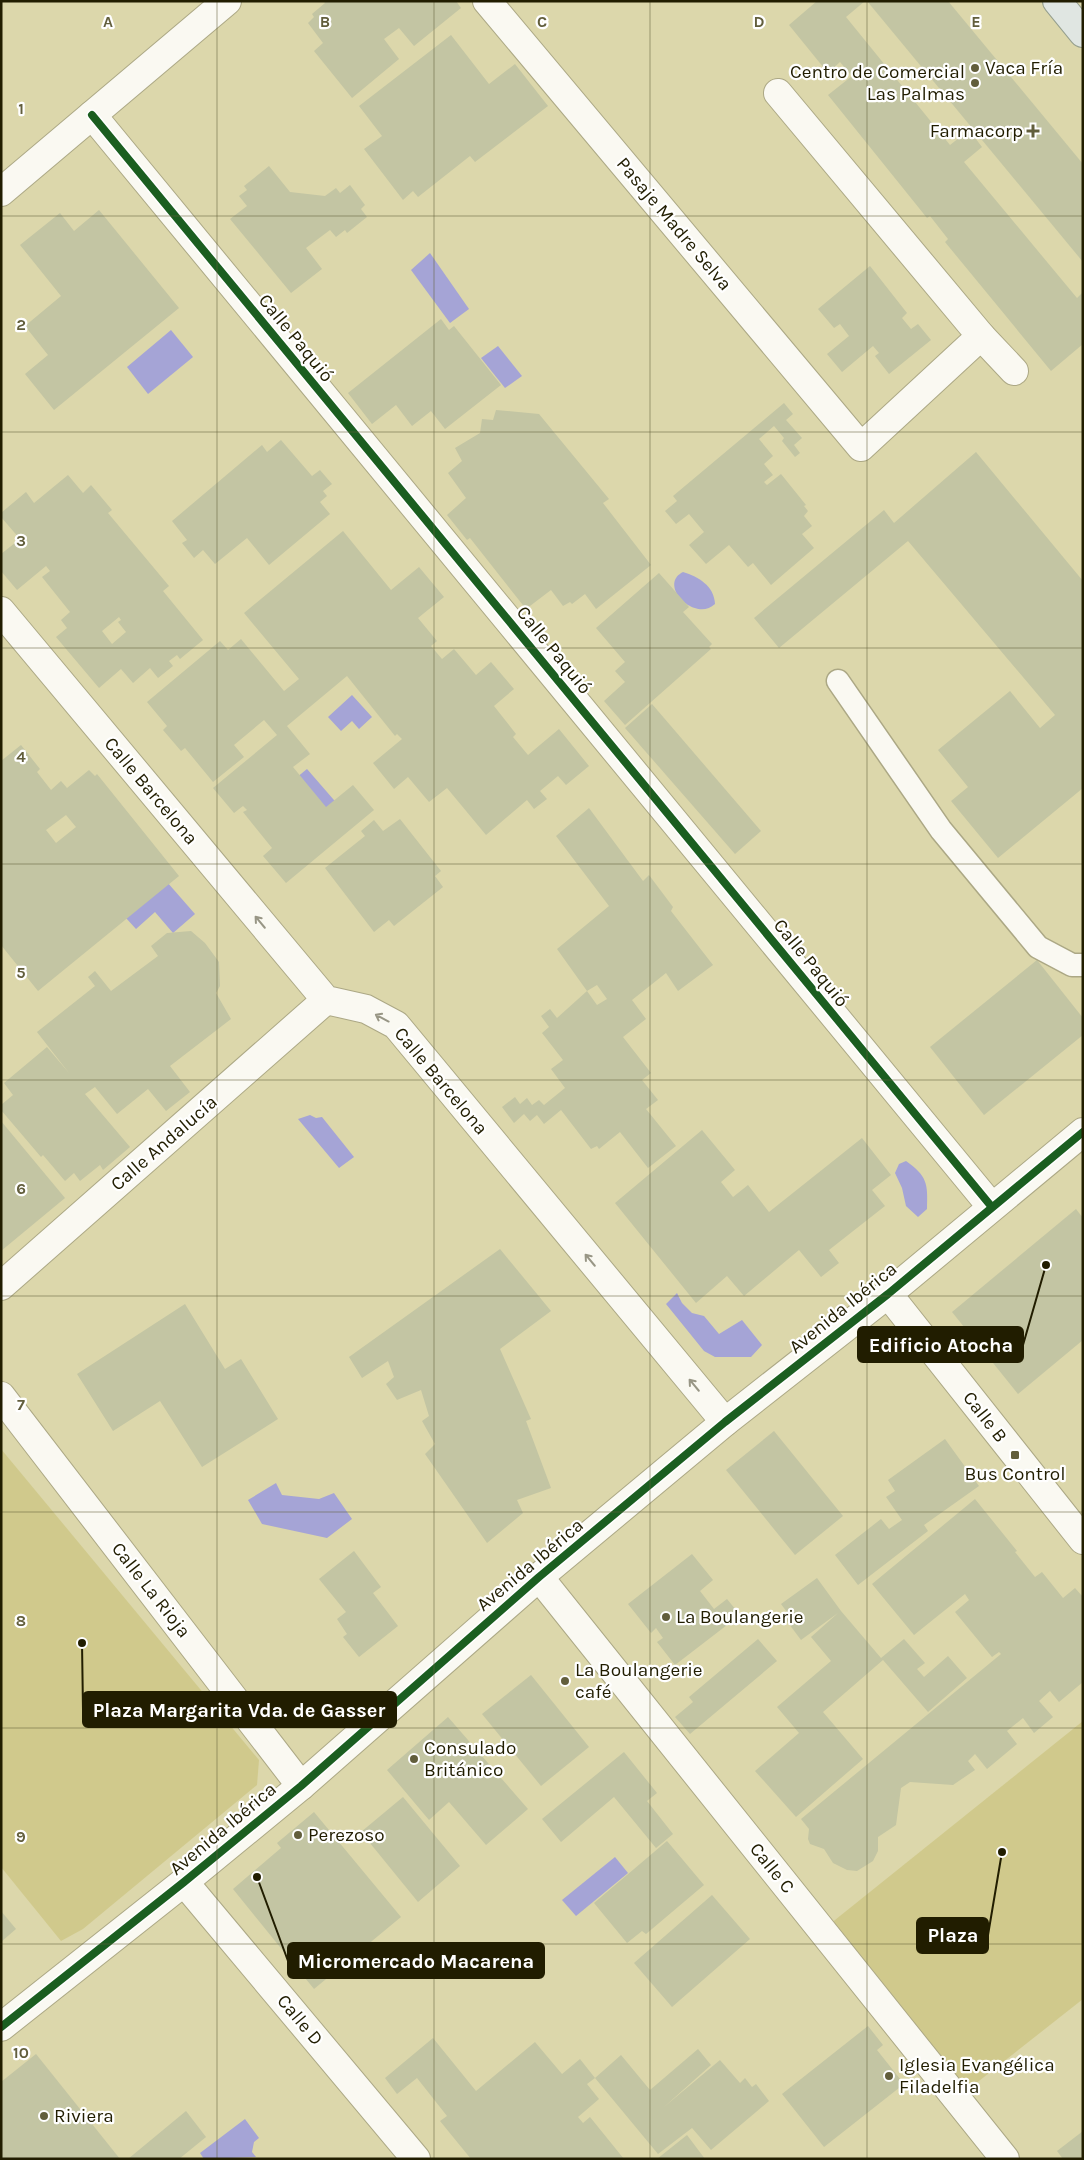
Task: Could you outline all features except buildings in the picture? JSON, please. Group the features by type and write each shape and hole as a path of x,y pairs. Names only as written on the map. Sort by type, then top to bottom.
{"main road":[{"path":"1057,1 1083,33"}],"street":[{"path":"1,192 227,1"},
{"name":"Pasaje Madre Selva","path":"487,1 861,447 980,336"},
{"path":"778,93 980,336 1014,370"},
{"name":"Calle Paquió","path":"92,115 991,1206"},
{"name":"Calle Barcelona","path":"1,611 326,1000 366,1009 396,1024 725,1422"},
{"name":"Calle Andalucía","path":"1,1286 326,1000"},
{"name":"Avenida Ibérica","path":"1,2027 184,1882 301,1786 539,1577 725,1422 888,1294 991,1206 1083,1132"},
{"name":"Calle B","path":"888,1294 1083,1540"},
{"name":"Calle La Rioja","path":"1,1396 301,1786"},
{"name":"Calle C","path":"539,1577 1004,2159"},
{"name":"Calle D","path":"184,1882 416,2159"}],"lane":[{"path":"838,681 941,830 1038,946 1072,965 1083,965"}],"shaded area":[{"path":"1,1449 259,1760 257,1785 83,1929 61,1941 1,1867"},
{"path":"1083,1721 1083,1999 965,2092 830,1924"}],"water":[{"path":"430,253 469,309 450,323 411,270"},
{"path":"171,330 193,357 148,394 127,367"},
{"path":"498,346 522,376 505,388 481,358"},
{"path":"683,572 695,577 709,587 715,604 707,609 698,609 689,606 682,600 676,593 674,585 676,578"},
{"path":"352,695 372,717 359,729 352,721 341,731 328,717"},
{"path":"307,769 340,807 329,816 296,778"},
{"path":"167,882 195,914 173,933 155,912 136,929 126,918"},
{"path":"310,1115 316,1118 322,1117 354,1157 339,1168 298,1119"},
{"path":"906,1161 918,1171 925,1181 927,1209 918,1217 906,1206 902,1188 895,1173 899,1164"},
{"path":"677,1293 682,1303 692,1313 704,1316 719,1334 742,1320 762,1345 751,1357 715,1357 704,1351 666,1304"},
{"path":"276,1483 282,1495 319,1499 334,1493 352,1519 327,1538 262,1524 248,1500"},
{"path":"615,1857 628,1873 576,1916 562,1900"},
{"path":"245,2119 259,2138 254,2142 252,2152 256,2157 204,2159 200,2153"}],"cycle path":[{"path":"92,115 991,1206"},
{"path":"1,2027 184,1882 301,1786 539,1577 725,1422 888,1294 1083,1132"}],"place":[{"name":"Vaca Fría","path":"975,68"},
{"name":"Centro de Comercial Las Palmas","path":"975,83"},
{"name":"Farmacorp","path":"1033,131"},
{"name":"Edificio Atocha","path":"1046,1265"},
{"name":"Bus Control","path":"1015,1455"},
{"name":"La Boulangerie","path":"666,1617"},
{"name":"Plaza Margarita Vda. de Gasser","path":"82,1643"},
{"name":"La Boulangerie café","path":"565,1681"},
{"name":"Consulado Británico","path":"414,1759"},
{"name":"Perezoso","path":"298,1835"},
{"name":"Plaza","path":"1002,1852"},
{"name":"Micromercado Macarena","path":"257,1877"},
{"name":"Iglesia Evangélica Filadelfia","path":"889,2076"},
{"name":"Riviera","path":"44,2116"}]}
